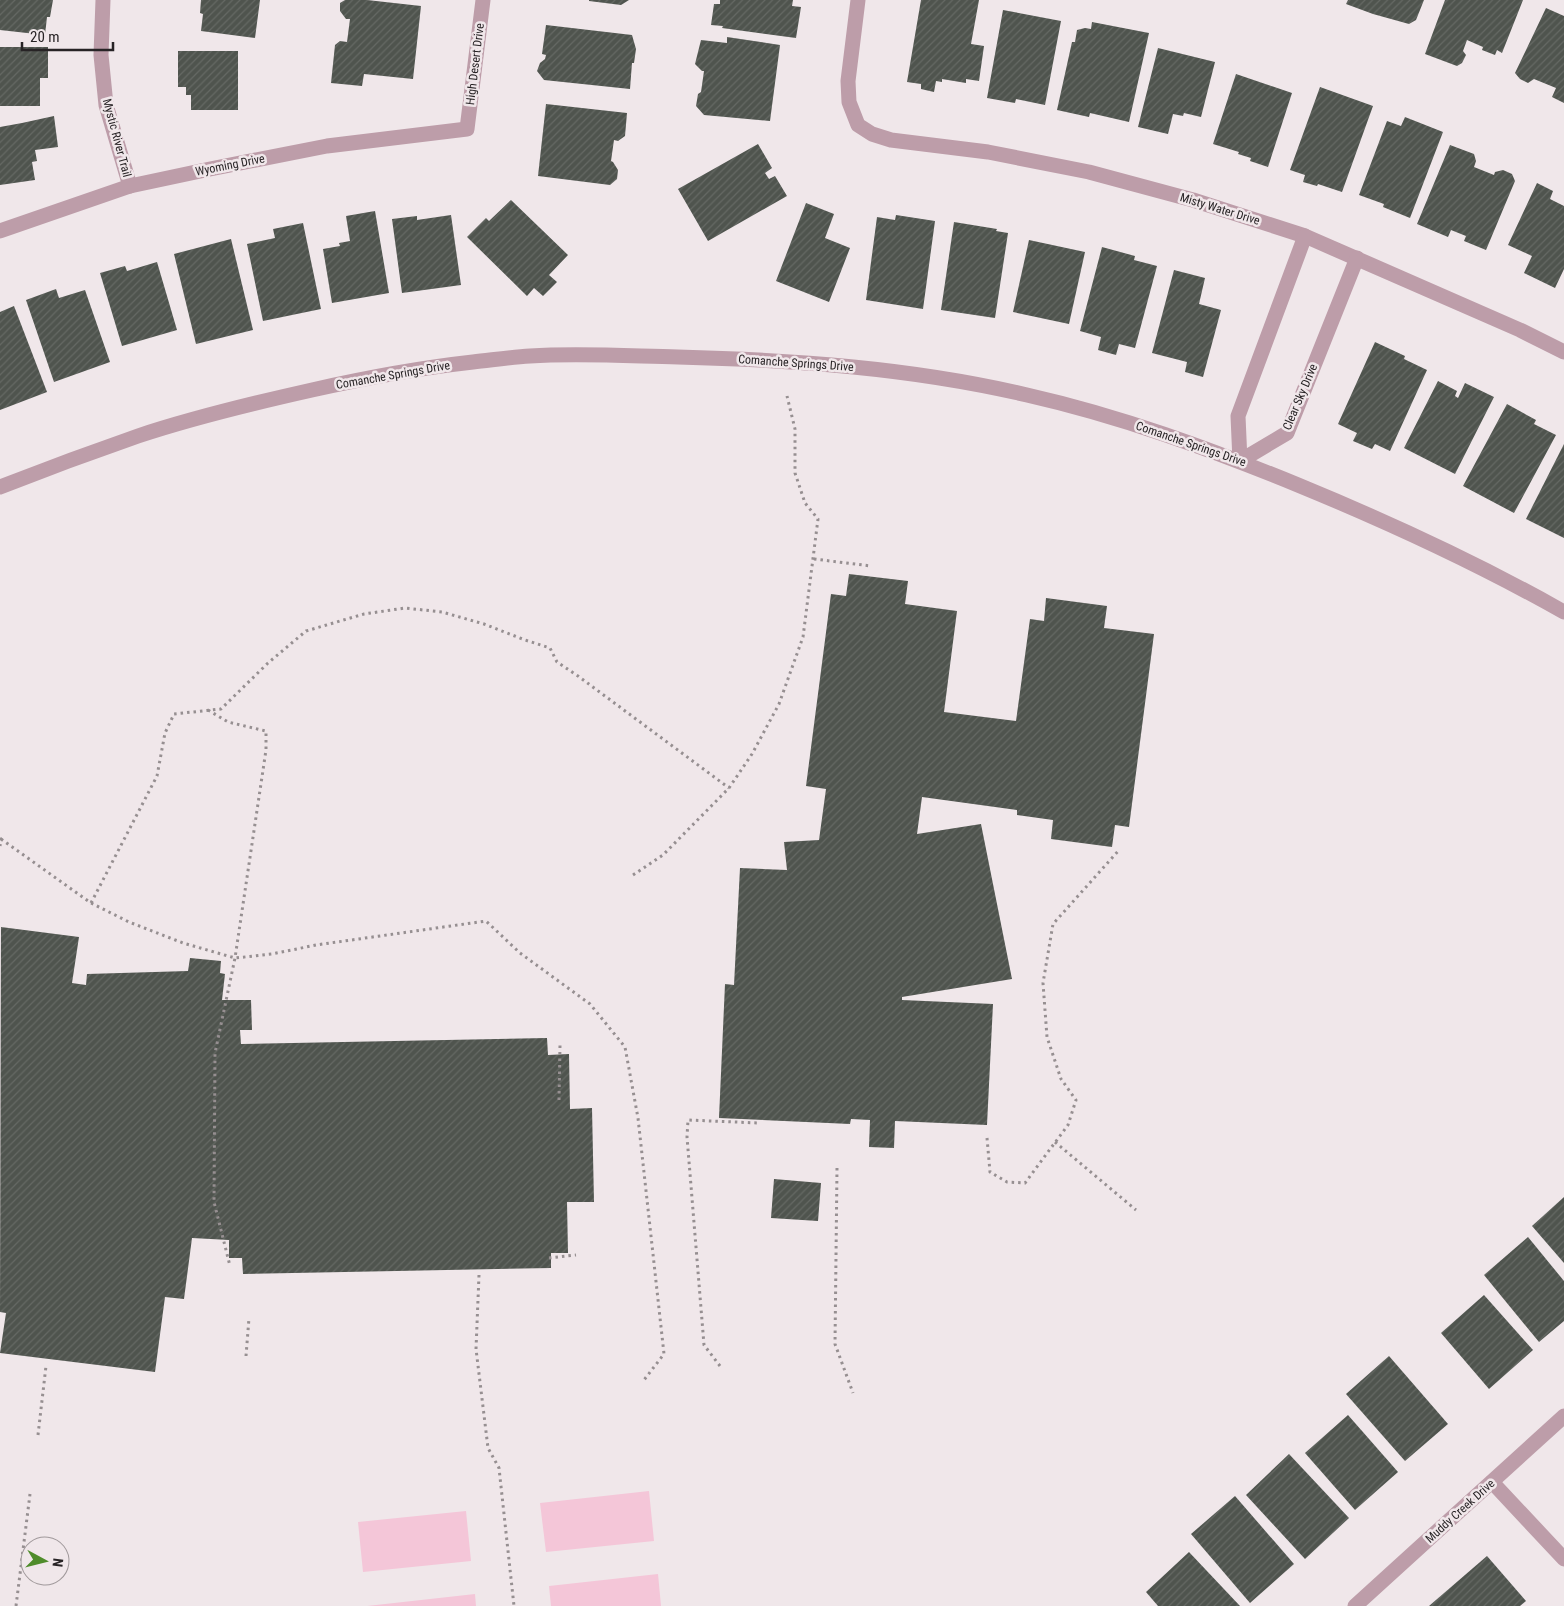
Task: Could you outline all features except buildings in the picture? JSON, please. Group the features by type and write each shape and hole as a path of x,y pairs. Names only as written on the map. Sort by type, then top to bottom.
{"street":[{"name":"Mystic River Trail","path":"103,0 101,55 106,105 130,186"},
{"name":"High Desert Drive","path":"467,129 483,0"},
{"name":"Misty Water Drive","path":"858,0 848,81 849,102 858,125 872,134 891,140 988,152 1089,172 1192,200 1305,236 1520,330 1564,352"},
{"name":"Wyoming Drive","path":"0,231 130,186 326,146 467,129"},
{"path":"1240,461 1238,416 1305,236"},
{"name":"Clear Sky Drive","path":"1240,461 1286,433 1357,258"},
{"name":"Comanche Springs Drive","path":"0,487 142,435 204,416 349,382 406,372 469,362 532,356 772,360 904,373 1026,394 1099,413 1156,431 1240,461 1390,524 1564,612"},
{"name":"Muddy Creek Drive","path":"1355,1606 1564,1416"},
{"path":"1492,1482 1564,1559"}],"path":[{"path":"633,875 663,855 729,788 752,754 779,704 803,636 818,519 805,503 795,473 795,429 787,396"},
{"path":"814,559 872,566"},
{"path":"91,903 157,776 165,733 174,714 221,709 306,631 364,614 405,608 442,612 484,624 550,648 557,662 729,788"},
{"path":"207,710 228,722 266,731 266,750 235,958 215,1052 214,1202 230,1266"},
{"path":"0,846 1,838 91,903 129,922 183,943 235,958 486,922 520,953 590,1004 625,1047 638,1118 664,1354 644,1380"},
{"path":"987,1138 990,1172 1008,1182 1025,1183 1068,1125 1076,1100 1060,1079 1047,1036 1043,983 1054,924 1120,849"},
{"path":"560,1045 560,1100"},
{"path":"720,1366 704,1345 687,1137 688,1120 758,1123"},
{"path":"1055,1142 1136,1210"},
{"path":"837,1168 835,1344 853,1394"},
{"path":"549,1258 576,1255"},
{"path":"479,1275 476,1348 488,1448 499,1468 514,1606"},
{"path":"246,1356 249,1318"},
{"path":"38,1434 46,1366"},
{"path":"16,1606 30,1494"}],"shaded area":[{"path":"649,1491 654,1541 546,1552 540,1503"},
{"path":"466,1511 471,1561 363,1572 358,1522"},
{"path":"658,1574 661,1606 551,1606 549,1586"},
{"path":"475,1594 476,1606 367,1606"}]}
